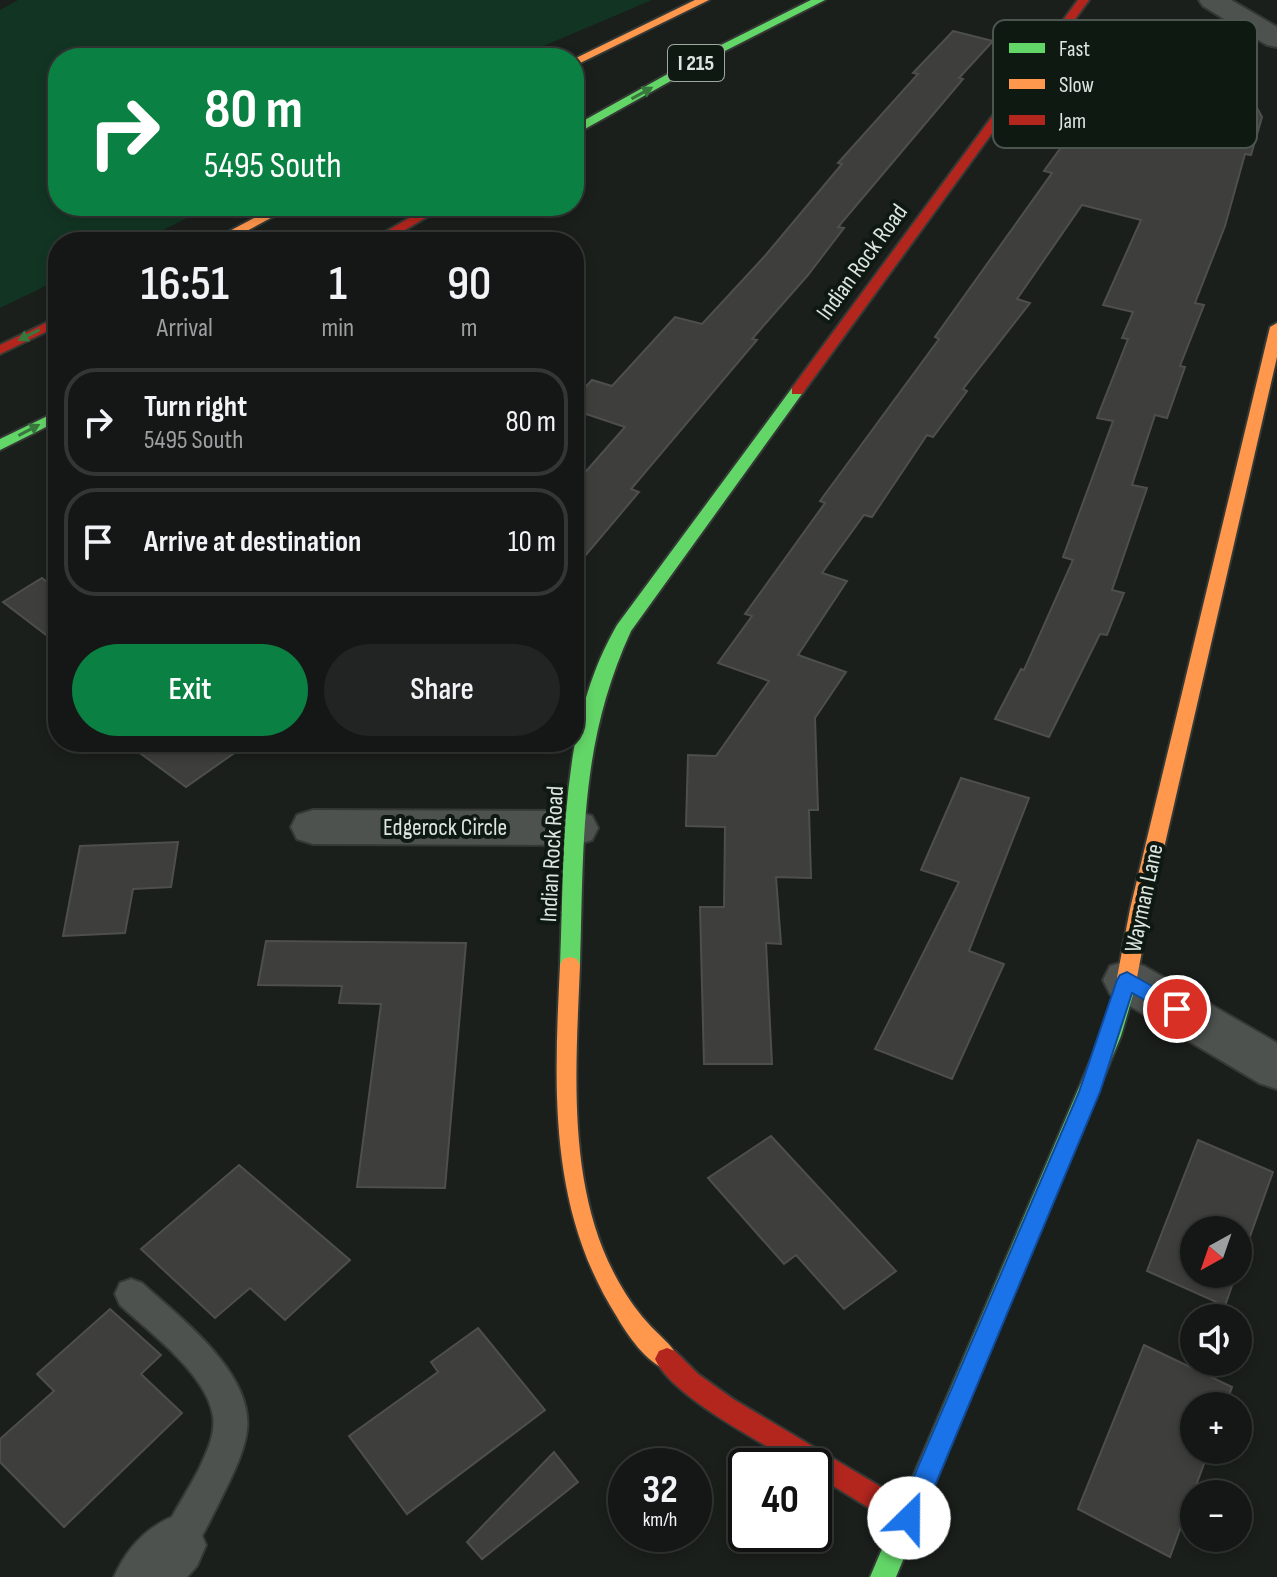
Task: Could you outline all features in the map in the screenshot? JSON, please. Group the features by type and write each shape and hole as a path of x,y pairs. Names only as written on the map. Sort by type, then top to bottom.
{"main road":[{"name":"I 215","path":"584,58 704,0"},
{"name":"I 215","path":"584,125 715,52 820,0"},
{"name":"Indian Rock Road","path":"1069,20 1084,0"},
{"name":"Indian Rock Road","path":"584,723 590,697 609,650 993,125"},
{"path":"236,232 267,216"},
{"path":"393,232 421,216"},
{"path":"0,350 48,326"},
{"name":"Wayman Lane","path":"883,1577 1090,1092 1127,980 1140,909 1277,327"},
{"path":"0,445 48,420"},
{"name":"Indian Rock Road","path":"582,752 576,828 566,1111 572,1182 580,1220 595,1260 616,1301 645,1339 680,1374 720,1405 909,1518"}],"street":[{"path":"1212,0 1245,20"},
{"path":"1257,27 1277,39"},
{"name":"Edgerock Circle","path":"313,827 576,828"},
{"path":"1127,980 1277,1068"}],"lane":[{"path":"131,1294 209,1369 231,1418 218,1471 160,1561"}],"green space":[{"path":"18,0 652,0 539,48 48,48 48,216 191,216 159,232 48,232 48,285 0,308 0,10"}],"building":[{"path":"953,31 993,41 959,78 963,79 838,227 844,228 752,339 757,340 631,489 639,492 584,557 584,474 625,427 584,413 584,388 592,380 612,386 675,317 702,324 764,257 842,164 838,163 918,74 913,73"},
{"path":"1257,108 1262,117 1257,134"},
{"path":"1061,148 1253,148 1251,155 1245,154 1225,226 1195,303 1204,305 1180,366 1185,367 1167,418 1155,415 1132,485 1147,488 1112,590 1124,593 1107,635 1100,634 1049,737 995,719 1021,669 1024,670 1073,560 1063,557 1113,421 1097,418 1128,339 1122,338 1133,312 1103,305 1141,220 1082,205 1017,299 1030,303 963,389 967,391 933,437 927,435 872,517 864,515 822,573 847,581 798,655 846,672 815,718 818,810 809,810 811,878 776,877 781,944 766,943 772,1064 704,1064 700,907 724,907 725,827 686,826 688,755 716,756 769,681 718,663 752,616 745,614 825,503 820,501 939,339 935,337 1052,173 1044,171"},
{"path":"42,578 48,582 48,636 3,602"},
{"path":"139,752 236,752 186,787"},
{"path":"961,778 1029,798 969,951 1004,964 952,1079 875,1049 959,882 921,870"},
{"path":"178,842 171,887 133,889 125,933 63,936 80,846"},
{"path":"266,941 466,943 445,1188 357,1187 381,1004 339,1003 342,986 258,985"},
{"path":"771,1136 896,1271 844,1309 796,1255 784,1264 708,1178"},
{"path":"1198,1140 1273,1172 1252,1231 1252,1216 1180,1216 1180,1286 1147,1271"},
{"path":"239,1165 350,1260 285,1320 250,1288 215,1318 141,1249"},
{"path":"1185,1288 1231,1288 1226,1304"},
{"path":"110,1309 161,1355 141,1374 182,1413 64,1527 0,1462 0,1439 54,1391 37,1374"},
{"path":"478,1328 545,1410 407,1514 349,1436 438,1372 431,1362"},
{"path":"1144,1345 1180,1362 1180,1376 1209,1376 1232,1387 1230,1392 1180,1392 1180,1464 1204,1464 1198,1480 1180,1480 1180,1530 1170,1557 1078,1509"},
{"path":"554,1452 578,1482 482,1559 467,1542"}],"traffic: fast":[{"path":"584,125 715,52 820,0"},
{"path":"584,746 605,669 623,629 797,391"},
{"path":"0,445 48,420"},
{"path":"570,965 574,835 583,752"},
{"path":"883,1577 1111,1036 1125,988"}],"traffic: slow":[{"path":"584,58 704,0"},
{"path":"236,232 267,216"},
{"path":"1125,988 1140,909 1277,327"},
{"path":"570,965 567,1105 577,1197 590,1241 608,1283 633,1323 667,1359"}],"traffic: jam":[{"path":"1069,20 1084,0"},
{"path":"797,391 993,124"},
{"path":"393,232 421,216"},
{"path":"0,350 48,326"},
{"path":"667,1359 690,1382 725,1407 909,1518"}],"route":[{"path":"909,1518 1090,1092 1127,980 1177,1009"}]}
